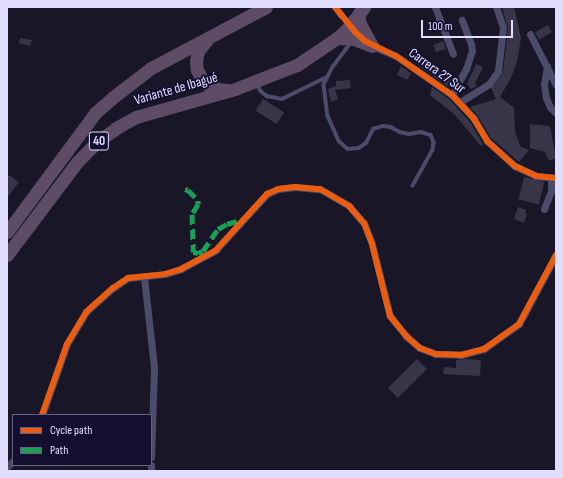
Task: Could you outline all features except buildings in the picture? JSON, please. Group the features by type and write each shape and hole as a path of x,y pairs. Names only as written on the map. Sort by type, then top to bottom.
{"highway":[{"name":"Variante de Ibagué","path":"7,232 95,113 129,83 151,68 266,7"},
{"name":"Variante de Ibagué","path":"7,255 77,162 97,142 116,128 136,117 235,89 297,65 337,38 361,10"},
{"path":"361,10 363,32 372,46"},
{"path":"337,38 353,34 372,46"},
{"path":"211,37 203,43 198,51 196,61 197,70 202,79 209,86 218,89 235,89"}],"street":[{"path":"334,7 341,15"},
{"name":"Carrera 27 Sur","path":"435,7 453,54"},
{"path":"460,102 489,84 498,71 503,27 496,7"},
{"path":"452,95 466,69 472,51 462,20"},
{"path":"530,34 556,86"},
{"name":"Carrera 27 Sur","path":"372,46 396,56 452,95 460,102 495,150 515,166 536,176 554,178"},
{"path":"547,66 544,84 546,98 550,108 556,113"},
{"path":"544,209 554,178"},
{"path":"42,414 67,344 86,312 113,288 128,278 144,277 181,269 216,250 267,194 278,189 295,187 320,189 349,206 364,223 372,244 390,316 406,336 420,348 436,354 461,355 484,349 519,324 556,255"},
{"path":"144,277 154,368 152,427"}],"lane":[{"path":"353,34 327,77 324,85 328,116 339,141 348,148 359,148 366,143 373,129 383,126 391,127 400,132 409,134 421,132 431,135 434,142 433,150 413,186"},
{"path":"257,81 260,91 267,96 282,99 327,77"}],"marked path":[{"path":"185,189 198,200 198,204 192,214 193,252 198,253 203,251 218,229 227,224 243,219"}],"cycle path":[{"path":"335,7 355,32 365,41 396,56 452,95 474,119 487,141 515,166 536,176 556,178"},
{"path":"42,414 67,344 86,312 113,288 128,278 165,274 181,269 216,250 267,194 278,189 295,187 320,189 349,206 364,223 372,244 390,316 406,336 420,348 436,354 461,355 484,349 519,324 556,255"}]}
